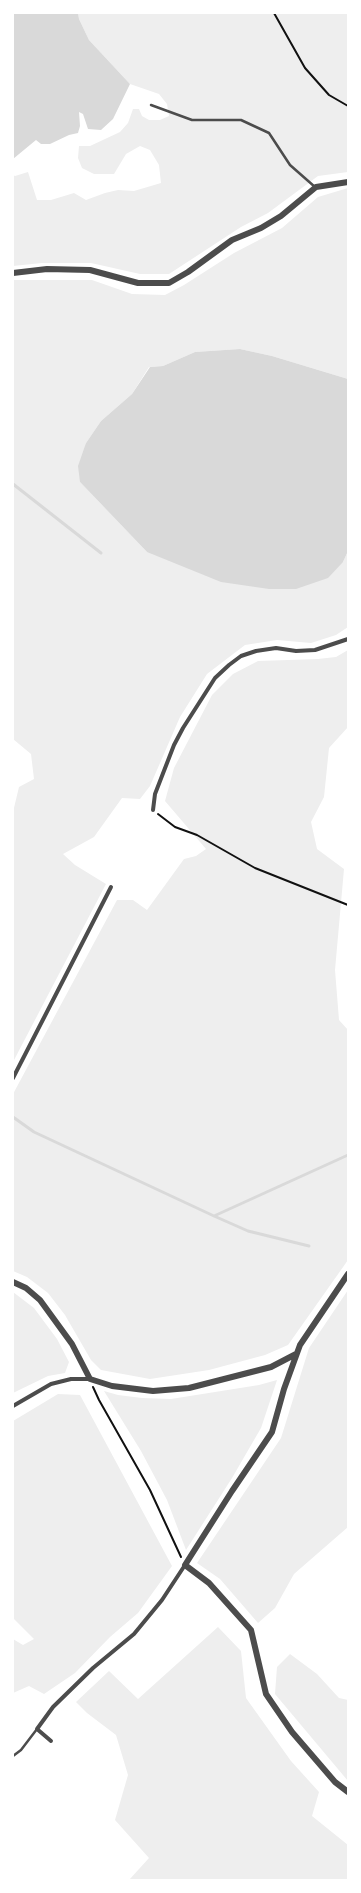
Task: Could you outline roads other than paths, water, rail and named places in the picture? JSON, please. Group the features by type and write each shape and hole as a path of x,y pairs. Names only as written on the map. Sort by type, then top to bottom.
{"street":[{"path":"13,273 47,269 90,270 138,283 169,283 188,272 232,240 261,228 281,216 316,187 348,182"},
{"path":"153,810 155,794 183,728 215,678 229,665 242,656 256,651 276,648 315,650 348,639"},
{"path":"13,1078 111,887"},
{"path":"51,1741 37,1729 53,1707 93,1668 134,1634 162,1600 232,1490 272,1432 296,1354 348,1274"},
{"path":"13,1282 26,1288 40,1300 72,1344 90,1379"},
{"path":"13,1406 24,1398 51,1384 71,1379 90,1379 112,1386 153,1391 189,1388 271,1367 296,1354"},
{"path":"185,1565 209,1582 251,1630 266,1694 292,1732 335,1782 348,1792"}],"lane":[{"path":"151,105 192,120 241,120 269,133 290,165 316,187"},
{"path":"13,1756 21,1750 37,1729"}],"waterway":[{"path":"13,484 101,553"},
{"path":"13,1117 34,1132 248,1231 309,1246"},
{"path":"214,1216 348,1155"}]}
